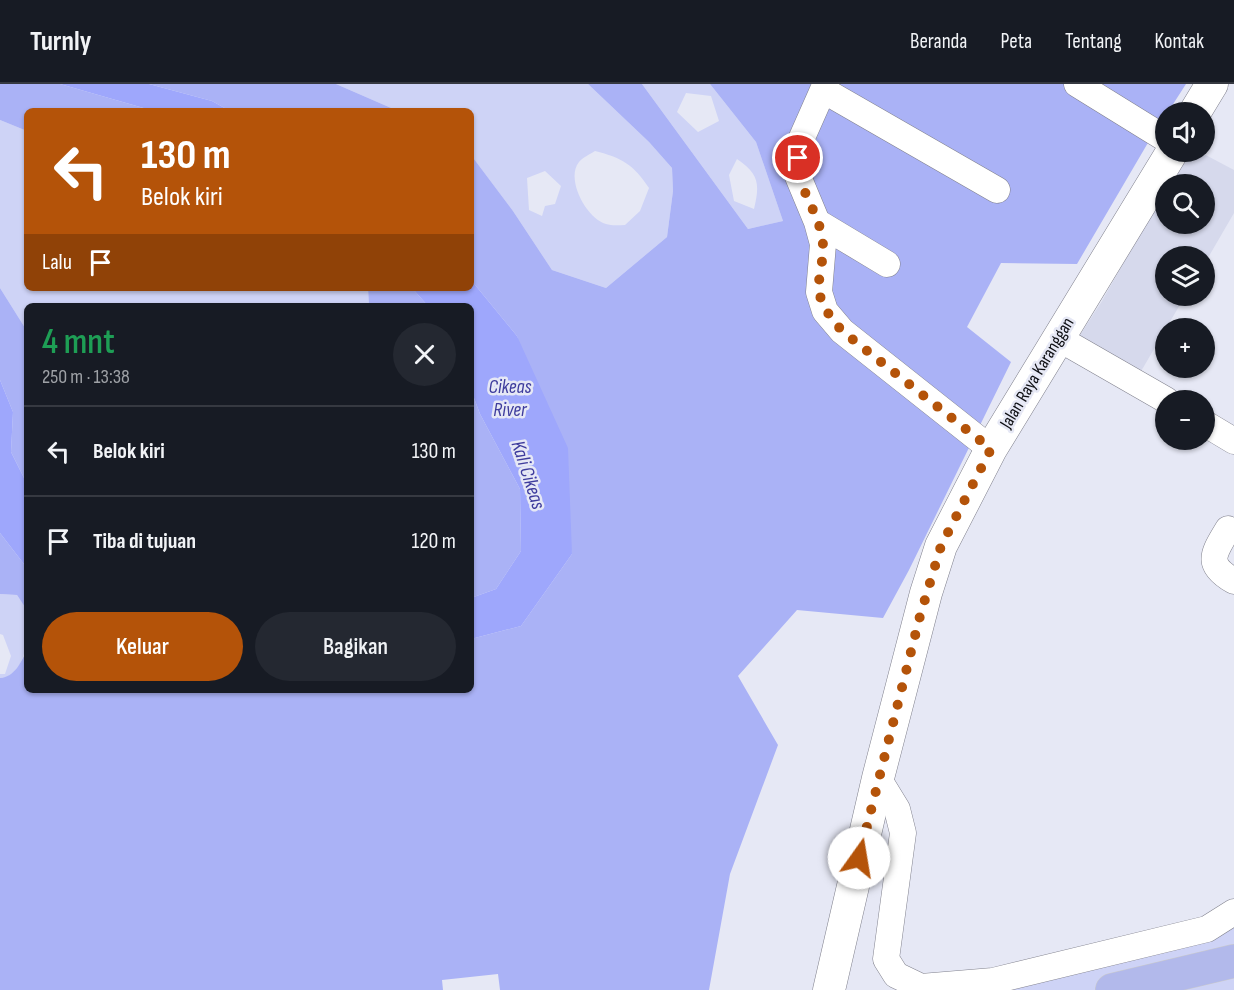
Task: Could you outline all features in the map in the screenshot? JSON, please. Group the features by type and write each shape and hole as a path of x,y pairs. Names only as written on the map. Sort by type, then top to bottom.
{"highway":[{"path":"1112,990 1234,961"}],"street":[{"path":"1077,84 1155,132"},
{"path":"1201,102 1212,84"},
{"path":"991,449 842,331 825,311 819,292 823,244 818,222 797,174 800,142 819,87 997,190"},
{"name":"Jalan Raya Karanggan","path":"829,990 878,778 926,593 941,546 991,449 1166,162"},
{"path":"818,222 887,264"},
{"path":"1058,338 1155,394"},
{"path":"1215,430 1234,441"},
{"path":"1228,529 1214,554 1214,562 1218,569 1234,581"},
{"path":"878,778 897,809 903,833 886,959 896,975 921,987 993,981 1207,929 1234,912"}],"shaded area":[{"path":"0,84 60,84 144,108 24,108 24,130 0,120"},
{"path":"149,84 336,84 391,108 225,108 212,101"},
{"path":"336,84 588,84 649,142 672,168 673,191 667,237 606,288 552,270 513,211 474,159 474,108 391,108","holes":["595,151 613,156 638,173 649,188 640,211 625,225 608,225 599,221 585,207 576,188 575,169 580,161","545,171 561,186 555,204 545,206 542,216 529,210 527,178"]},
{"path":"588,84 642,84 748,229 783,221 756,142 710,84 1186,84 1174,102 1155,102 1155,131 1077,264 1001,263 967,327 1011,362 883,618 797,610 738,676 778,745 730,874 709,990 500,990 498,974 442,980 443,990 0,990 0,678 14,672 24,656 24,693 474,693 474,638 521,626 572,554 517,336 474,284 474,159 513,211 552,270 606,288 667,237 673,191 672,168 649,142"},
{"path":"642,84 710,84 756,142 783,221 748,229","holes":["686,93 711,96 719,121 698,132 677,112","737,159 750,170 756,180 757,193 754,209 734,201 729,175"]},
{"path":"0,120 24,130 24,291 368,291 369,303 24,303 24,326 0,288"},
{"path":"1215,160 1234,170 1234,213 1215,246 1155,246 1155,306 1179,306 1172,318 1155,318 1155,347 1140,373 1170,390 1155,390 1155,394 1073,346 1102,301 1155,208 1155,234 1215,234 1215,174 1174,174 1182,162 1215,162"},
{"path":"0,288 24,326 24,478 11,452 13,412 0,380"},
{"path":"368,291 415,291 425,303 369,303"},
{"path":"474,398 480,414 520,489 521,551 496,589 474,597"},
{"path":"0,533 24,564 24,606 17,595 0,594"},
{"path":"0,594 17,595 24,606 24,654 16,670 9,676 0,678 0,674 5,674 11,656 3,635 0,634"},
{"path":"1234,912 1234,990 893,990 993,981"}],"water":[{"path":"60,84 149,84 212,101 225,108 144,108"},
{"name":"Cikeas River","path":"474,284 517,336 568,448 572,554 521,626 474,638 474,597 496,589 521,551 520,489 480,414 474,398 474,303 425,303 415,291 474,291"},
{"path":"0,380 13,412 11,452 24,478 24,564 0,533"}],"route":[{"path":"798,158 797,174 818,222 823,244 819,292 825,311 842,331 991,449 941,546 926,593 859,858"}],"water label":[{"name":"Kali Cikeas","path":"528,475"}]}
